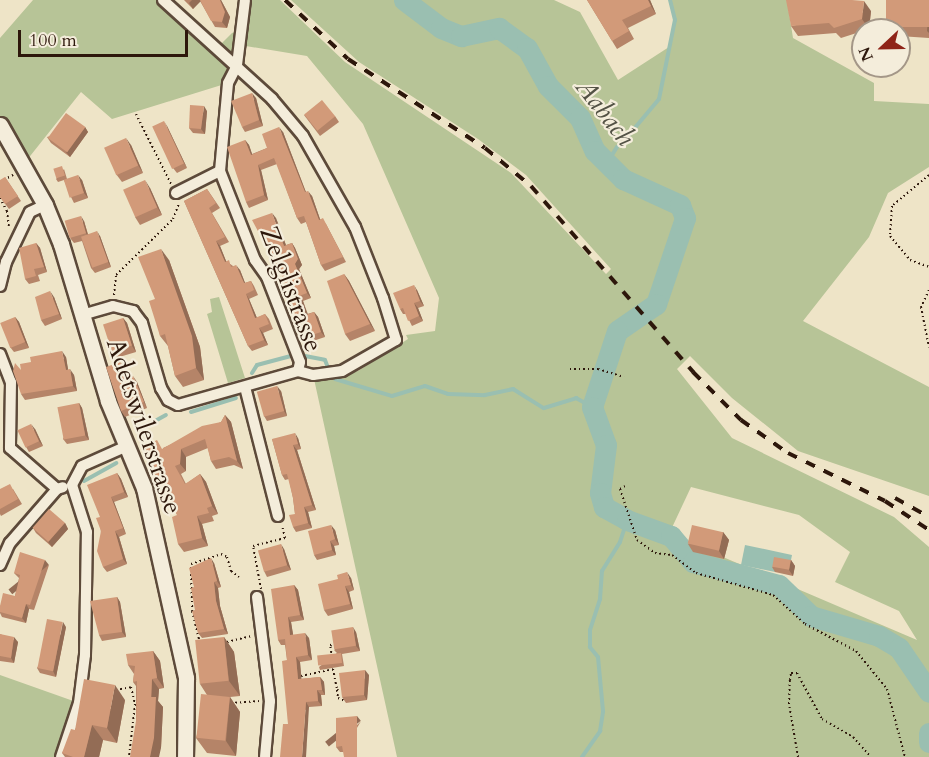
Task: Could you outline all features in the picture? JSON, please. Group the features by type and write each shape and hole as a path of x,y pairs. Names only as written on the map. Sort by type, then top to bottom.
{"street":[{"path":"163,0 237,65 303,136 329,177 347,219 355,227 396,340 342,371 313,375 298,371"},
{"name":"Zelglistrasse","path":"113,306 134,311 142,323 168,400 178,405 189,404 298,371 300,362 267,277 255,260 220,171 228,82 237,65 245,0"},
{"name":"Adetswilerstrasse","path":"0,125 45,205 147,499 186,678 184,757"},
{"path":"176,193 220,171"},
{"path":"0,286 3,262 30,212 45,205"},
{"path":"82,315 113,306"},
{"path":"0,354 11,382 10,448 57,489"},
{"path":"245,387 278,516"},
{"path":"61,757 79,704 85,655 87,532 72,485 82,466 127,446"},
{"path":"0,565 5,541 57,489 72,485"},
{"path":"257,597 270,701 265,757"}],"path":[{"path":"113,306 116,275 173,219 180,206 176,193 136,114"},
{"path":"0,182 19,172"},
{"path":"929,175 892,206 890,236 910,260 929,267"},
{"path":"0,198 7,211 6,236 13,246"},
{"path":"929,290 921,307 929,347"},
{"path":"570,369 598,369 624,376"},
{"path":"625,486 620,489 637,540 655,553 672,555 696,573 773,595 806,624 856,651 887,689 904,757"},
{"path":"257,597 262,587 253,546 285,538 278,516"},
{"path":"211,642 199,642 192,610 191,564 221,554 227,557 231,572 239,577"},
{"path":"223,643 262,634"},
{"path":"336,644 330,645 333,669 338,698 345,701"},
{"path":"331,655 338,654"},
{"path":"296,676 333,669"},
{"path":"798,757 789,704 791,673 797,673 822,719 853,737 871,757"},
{"path":"108,691 131,687 135,704 129,757"},
{"path":"337,690 344,691"},
{"path":"227,703 270,701"}],"shaded area":[{"path":"33,0 158,0 215,50 232,33 245,28 249,0 280,0 345,62 511,173 606,274 611,269 526,175 478,139 359,62 291,0 554,0 580,12 618,80 669,47 675,20 670,0 787,0 793,38 851,70 851,78 865,78 874,83 874,101 929,104 929,167 888,193 869,237 803,321 929,387 929,496 798,451 732,398 690,356 677,369 732,438 894,517 929,547 929,757 397,757 314,379 358,371 408,339 406,335 435,331 439,298 363,124 307,56 240,45 228,83 112,119 81,92 23,165 0,125 0,38","holes":["691,487 799,515 850,552 835,582 899,611 917,640 669,534"]},
{"path":"219,297 245,378 228,383 207,314 212,312 210,299"},
{"path":"745,545 792,555 790,565 775,572 741,565"},
{"path":"0,675 79,703 61,757 0,757"}],"building":[{"path":"200,0 220,0 225,12 222,22 211,21"},
{"path":"587,0 648,0 651,6 622,20 629,31 612,41"},
{"path":"786,0 864,1 862,18 851,18 851,23 834,28 829,23 791,26"},
{"path":"886,0 929,0 929,27 911,27 911,18 886,18"},
{"path":"252,93 259,120 242,127 231,101"},
{"path":"322,100 335,116 317,131 304,114"},
{"path":"190,105 204,106 201,129 189,128"},
{"path":"66,113 85,127 67,152 48,138"},
{"path":"164,121 184,164 172,169 152,126"},
{"path":"279,127 305,192 308,191 319,220 323,218 343,257 321,265 304,216 297,218 274,158 258,165 264,195 246,202 227,147 245,140 251,155 267,148 262,134"},
{"path":"126,138 138,165 116,175 104,148"},
{"path":"62,166 65,176 56,178 53,169"},
{"path":"78,175 84,193 70,198 64,180"},
{"path":"5,177 18,196 5,204 0,197 0,180"},
{"path":"145,180 157,207 135,217 123,190"},
{"path":"207,189 216,203 209,208 225,237 216,241 225,262 229,260 231,267 236,265 244,283 251,281 254,290 246,294 255,318 265,314 269,324 259,328 264,340 248,346 184,201"},
{"path":"272,213 284,246 292,243 298,259 295,264 307,293 299,296 306,315 314,312 321,332 303,338 282,276 252,220"},
{"path":"81,216 86,233 70,238 65,221"},
{"path":"97,231 108,262 92,268 81,237"},
{"path":"36,243 44,267 34,269 36,276 25,279 19,248"},
{"path":"161,249 192,336 196,368 175,376 165,334 160,336 149,301 155,299 138,257"},
{"path":"344,274 370,324 345,334 327,281"},
{"path":"414,285 420,301 414,303 419,316 408,321 393,293"},
{"path":"50,291 59,314 41,320 35,297"},
{"path":"15,317 25,342 10,348 0,323"},
{"path":"123,318 132,346 112,352 103,324"},
{"path":"62,351 66,370 70,369 73,386 21,394 13,371 15,363 21,370 20,364 31,362 30,357"},
{"path":"120,362 127,379 133,376 144,402 121,411 106,367"},
{"path":"277,386 284,411 264,417 257,392"},
{"path":"79,403 85,435 64,440 57,407"},
{"path":"225,415 237,461 229,457 211,461 205,439 181,449 180,464 175,466 185,484 200,474 212,506 207,508 209,513 197,516 202,538 178,544 172,517 177,515 141,448 157,440 162,449 202,426 221,422"},
{"path":"31,424 39,441 25,448 17,430"},
{"path":"295,433 298,444 293,445 312,505 304,507 308,523 293,527 289,515 295,514 293,498 287,474 282,475 272,439"},
{"path":"117,473 124,492 111,497 123,528 115,531 123,559 103,567 97,551 101,531 96,518 100,517 87,485"},
{"path":"10,484 18,499 0,509 0,489"},
{"path":"49,509 65,523 48,542 33,528"},
{"path":"331,525 335,539 330,541 332,550 314,555 308,531"},
{"path":"692,525 723,532 719,551 688,544"},
{"path":"281,544 287,565 264,572 258,551"},
{"path":"20,552 45,560 30,605 26,604 22,618 0,612 3,593 15,596 20,575 14,573"},
{"path":"774,557 791,560 789,570 772,567"},
{"path":"211,558 217,581 214,582 216,601 224,629 198,633 192,611 195,610 191,588 194,587 189,568"},
{"path":"347,572 351,585 345,586 350,604 324,610 318,584 338,579 337,575"},
{"path":"294,585 300,615 288,617 290,635 305,633 308,655 296,657 298,679 320,677 322,690 317,690 318,701 306,702 302,757 280,757 283,724 288,724 282,661 287,660 285,639 278,640 271,589"},
{"path":"117,597 122,632 99,635 90,601"},
{"path":"47,619 63,622 53,671 37,668"},
{"path":"353,627 356,646 334,649 331,630"},
{"path":"0,634 14,637 11,658 0,656"},
{"path":"224,637 229,681 200,684 195,640"},
{"path":"153,651 157,678 152,679 151,697 156,697 154,738 150,757 130,757 136,721 137,681 133,682 135,666 128,665 126,654"},
{"path":"341,653 342,663 318,665 317,656"},
{"path":"365,670 364,695 342,697 339,673"},
{"path":"84,679 115,685 107,728 92,725 84,757 73,757 62,753 71,729 75,730"},
{"path":"201,694 230,697 225,741 196,738"},
{"path":"357,716 357,757 344,757 342,746 336,747 336,718"}],"waterway":[{"name":"Aabach","path":"404,0 441,28 461,36 499,28 527,48 548,86 580,118 595,151 623,179 680,205 685,218 656,304 617,331 592,407 606,445 600,493 604,507 627,520 671,536 693,562 779,585 811,616 879,636 899,648 929,692"},
{"path":"628,136 659,99 675,20 670,0"},
{"path":"607,163 617,147"},
{"path":"252,373 257,365 290,356"},
{"path":"305,356 325,360 328,368"},
{"path":"335,379 392,396 425,386 448,394 485,395 513,389 544,408 576,398 592,407"},
{"path":"191,412 236,398"},
{"path":"137,431 166,415"},
{"path":"84,481 116,463"},
{"path":"582,757 600,731 603,711 598,657 590,647 590,630 600,599 602,571 620,542 627,520"},
{"name":"Aabach","path":"929,733 929,742"}],"railway":[{"path":"285,0 348,59 485,148 531,186 693,372 741,420 788,453 885,501 929,530"},
{"path":"895,498 929,517"}]}
